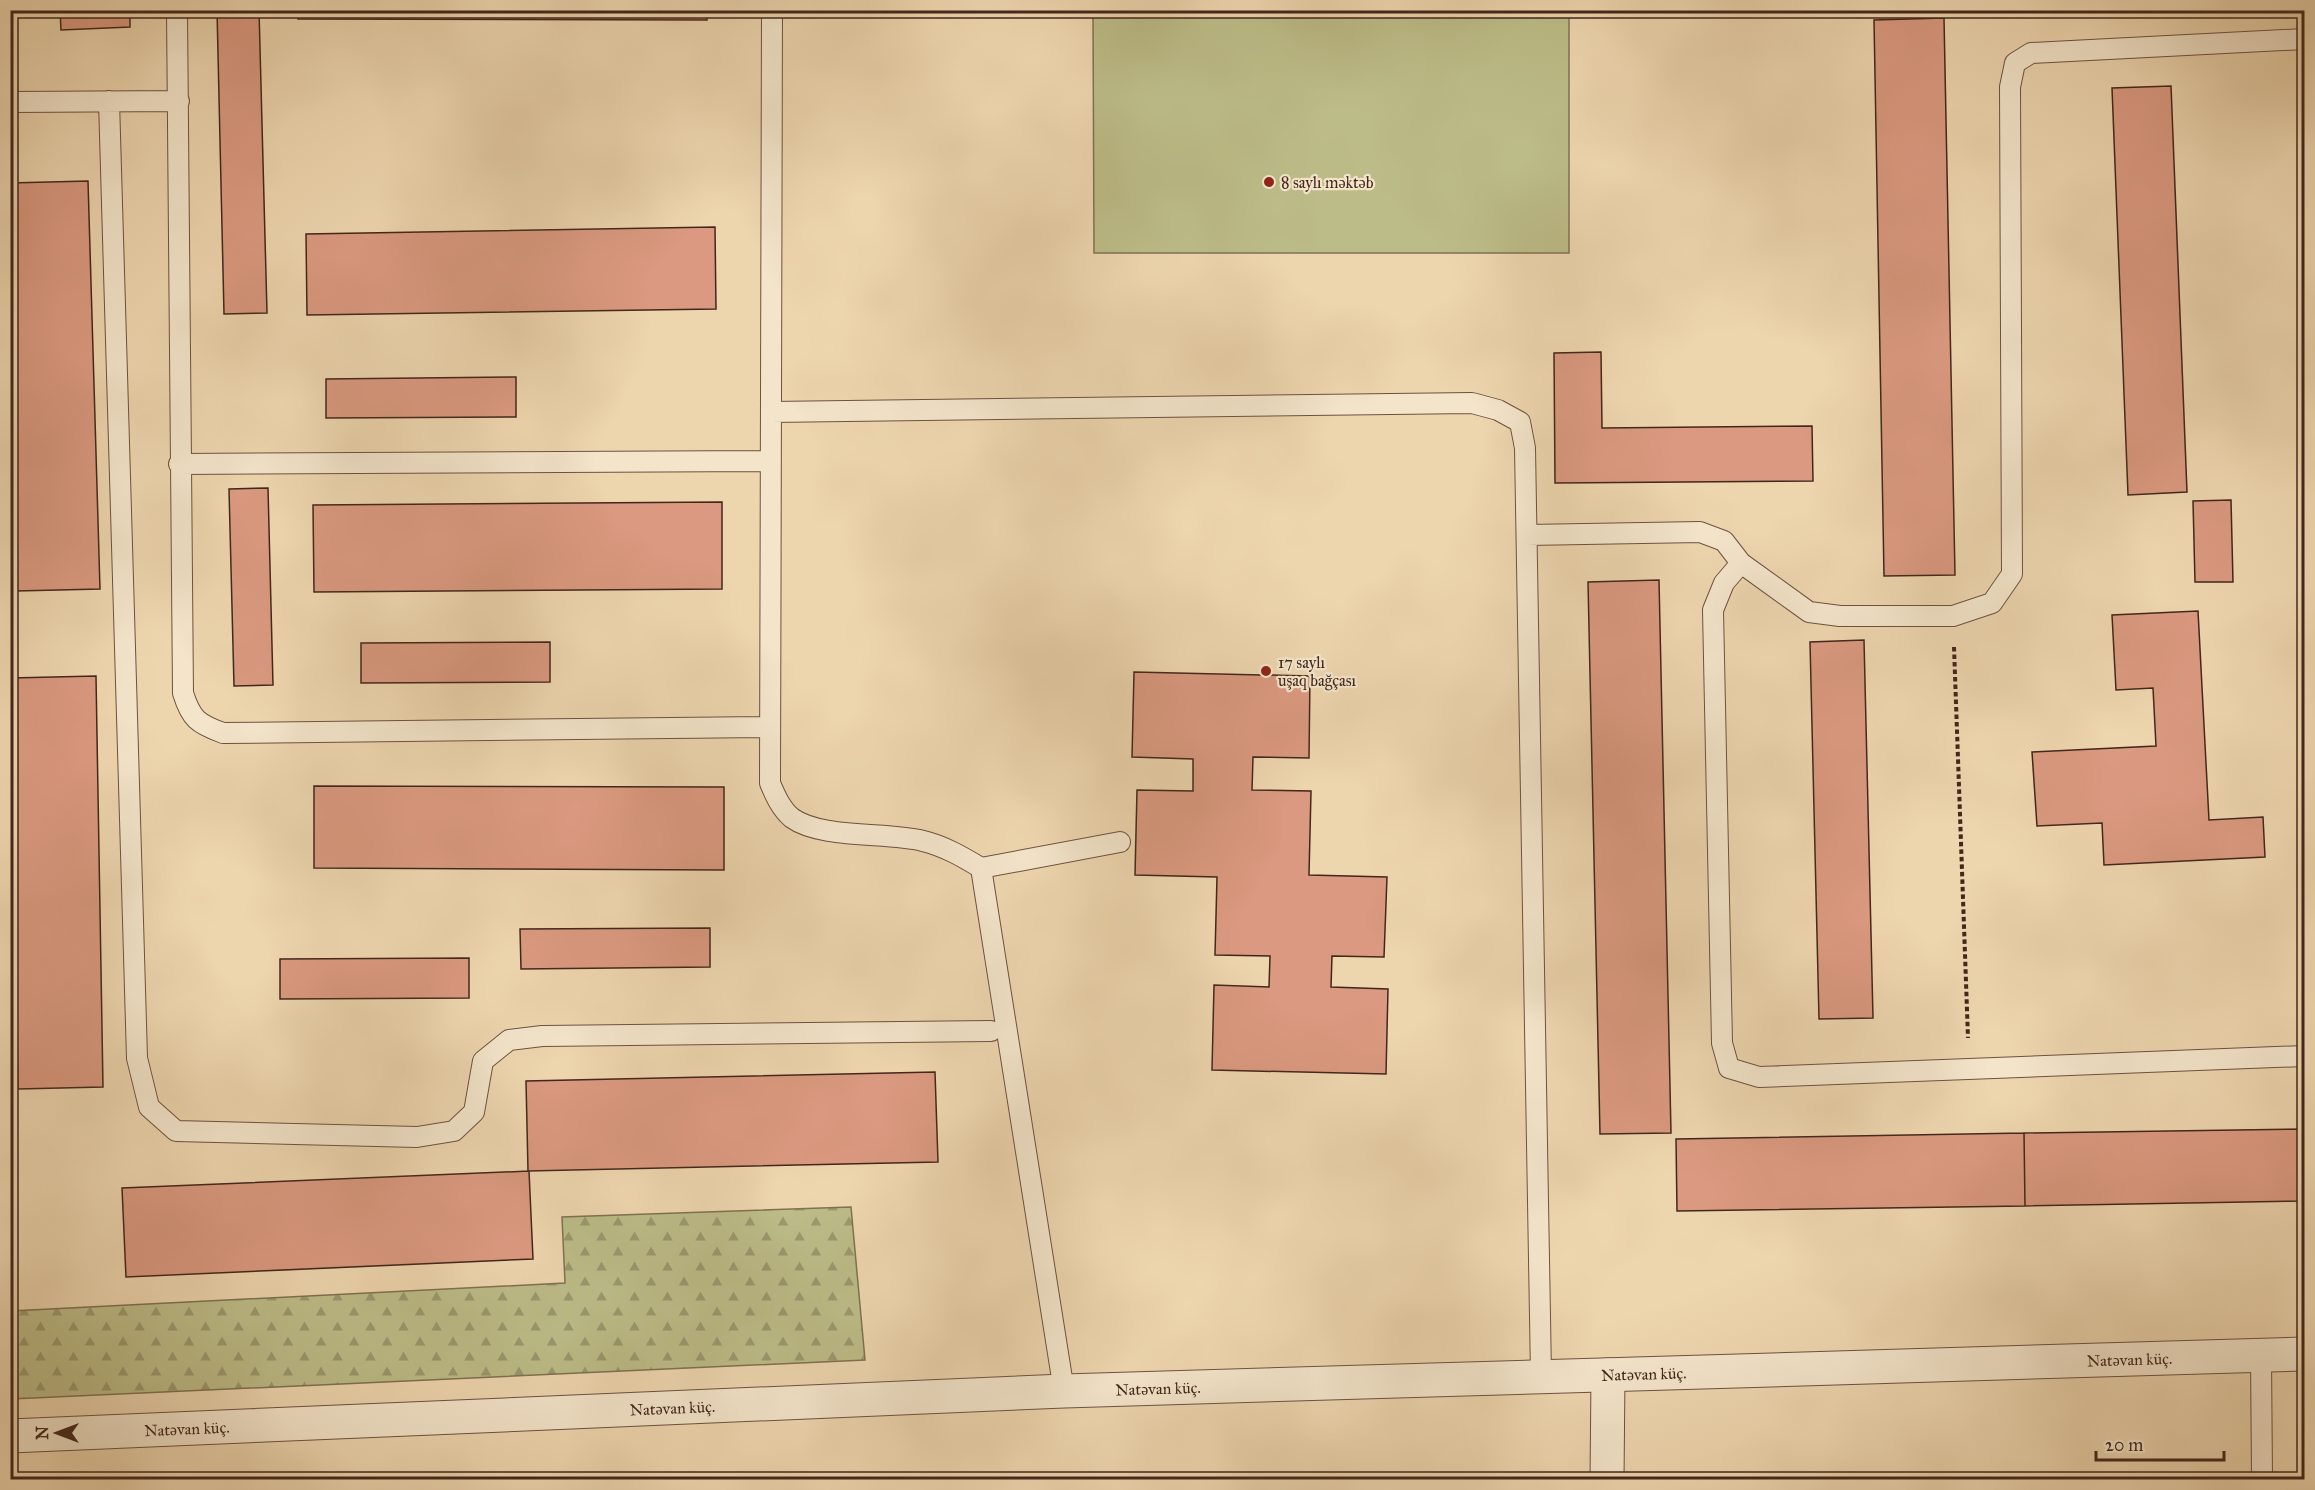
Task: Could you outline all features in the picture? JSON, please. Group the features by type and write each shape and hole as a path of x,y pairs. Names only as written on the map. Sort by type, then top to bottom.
{"street":[{"name":"Natəvan küç.","path":"10,1436 1064,1391 2304,1354"},
{"path":"1607,1479 1608,1375"}],"lane":[{"path":"177,10 179,464 183,693 189,713 203,726 223,733 768,727"},
{"path":"772,10 768,727 770,783 779,803 792,818 810,826 923,840 958,854 981,868 1120,842"},
{"path":"1527,535 1700,532 1724,541 1741,563 1809,612 1840,616 1953,616 1992,603 2012,574 2010,87 2015,63 2031,53 2304,39"},
{"path":"109,101 137,1058 149,1107 176,1131 417,1137 454,1131 474,1112 483,1061 509,1040 542,1036 991,1030"},
{"path":"10,102 179,101"},
{"path":"771,412 1472,403 1498,410 1520,422 1525,448 1527,535 1541,1375"},
{"path":"179,464 770,461"},
{"path":"1741,563 1724,583 1713,610 1722,1044 1729,1068 1759,1077 2304,1056"},
{"path":"981,868 1064,1391"},
{"path":"2261,1355 2262,1479"}],"path":[{"path":"1953,616 1969,1069"}],"green space":[{"path":"1569,14 1569,253 1094,253 1093,15"},
{"path":"851,1207 865,1360 11,1399 11,1311 565,1283 562,1217"}],"building":[{"path":"60,10 130,10 130,27 61,30"},
{"path":"217,10 259,10 267,313 224,314"},
{"path":"298,10 707,10 707,20 298,19"},
{"path":"1944,18 1955,575 1884,576 1874,20"},
{"path":"2171,86 2187,492 2128,495 2112,88"},
{"path":"88,181 100,589 16,591 10,385 10,183"},
{"path":"715,227 716,309 307,315 306,234"},
{"path":"1601,352 1602,428 1812,426 1813,481 1555,483 1554,353"},
{"path":"516,377 516,417 326,418 326,379"},
{"path":"268,488 273,685 234,686 229,489"},
{"path":"2231,500 2233,582 2195,582 2193,501"},
{"path":"722,502 722,589 314,592 313,505"},
{"path":"1659,580 1671,1133 1600,1134 1588,582"},
{"path":"2198,611 2209,820 2263,817 2265,857 2104,865 2102,823 2037,826 2032,752 2156,746 2153,688 2116,690 2112,615"},
{"path":"1864,640 1873,1018 1819,1019 1810,642"},
{"path":"550,642 550,682 361,683 361,643"},
{"path":"1134,672 1310,676 1309,758 1253,757 1252,790 1311,791 1309,875 1387,877 1384,957 1332,956 1331,987 1388,989 1386,1074 1212,1070 1214,985 1269,987 1270,956 1215,955 1217,877 1135,875 1137,790 1193,791 1193,759 1132,757"},
{"path":"96,676 103,1087 18,1089 11,678"},
{"path":"314,786 724,787 724,870 314,868"},
{"path":"710,928 710,967 521,969 520,929"},
{"path":"469,958 469,998 280,999 280,959"},
{"path":"935,1072 938,1162 528,1171 526,1081"},
{"path":"2304,1129 2304,1201 2025,1206 2024,1133"},
{"path":"2024,1133 2025,1206 1677,1211 1676,1139"},
{"path":"529,1171 533,1259 126,1277 122,1188"},
{"path":"10,1203 13,1285 10,1285"}],"place":[{"name":"8 saylı məktəb","path":"1269,182"},
{"name":"17 saylı uşaq bağçası","path":"1266,671"}]}
